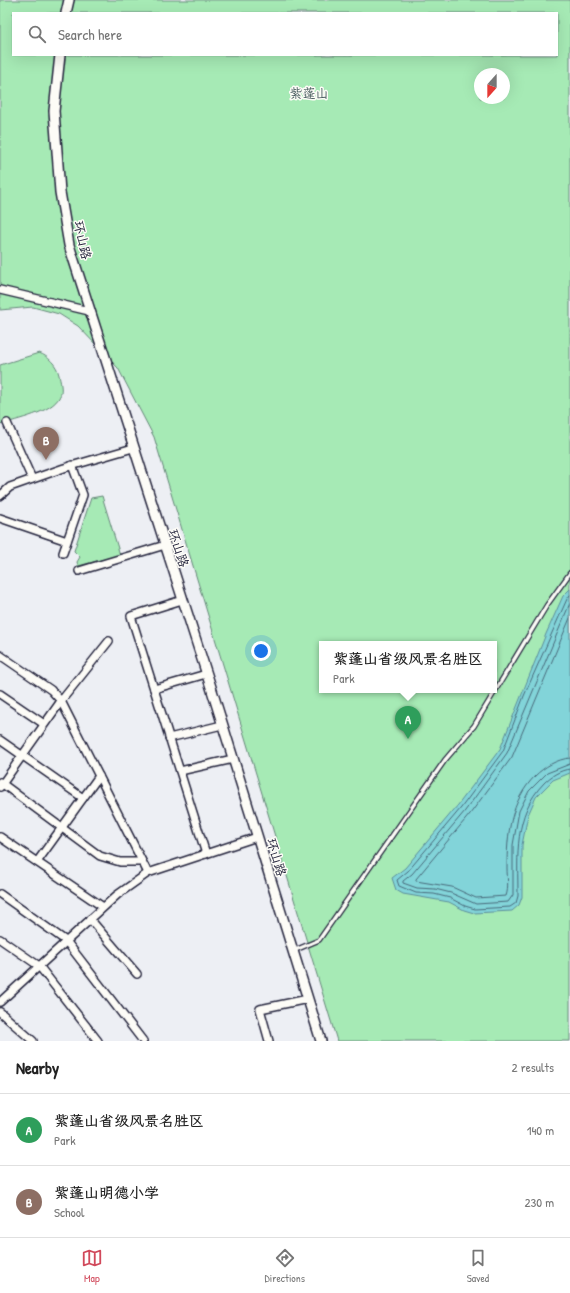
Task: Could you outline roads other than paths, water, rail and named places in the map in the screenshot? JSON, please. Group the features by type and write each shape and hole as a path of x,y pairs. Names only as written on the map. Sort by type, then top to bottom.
{"main road":[{"path":"66,12 69,0"},
{"name":"环山路","path":"60,56 54,111 60,192 69,245 165,544 321,1041"}],"street":[{"path":"0,290 89,311"},
{"path":"7,423 32,479"},
{"path":"0,496 10,487 32,479 72,465 133,448"},
{"path":"63,553 83,494 72,465"},
{"path":"0,518 67,541"},
{"path":"79,570 165,544"},
{"path":"182,600 131,616 206,854"},
{"path":"109,641 60,701 1,784 62,827 73,838 100,856 120,862 142,862"},
{"path":"0,655 51,690 60,701 148,873"},
{"path":"154,689 206,674"},
{"path":"0,694 44,724"},
{"path":"169,738 222,725"},
{"path":"0,740 83,798"},
{"path":"180,771 233,759"},
{"path":"37,862 99,776"},
{"path":"0,837 103,907"},
{"path":"0,1002 103,907 148,873 257,837"},
{"path":"0,894 66,941 143,1041"},
{"path":"90,919 137,974"},
{"path":"0,939 39,966 98,1041"},
{"path":"269,1041 260,1009 308,999"},
{"path":"0,1012 33,1041"}],"lane":[{"path":"497,688 547,605 570,573"},
{"path":"293,951 319,940 445,760 474,726 494,693"}],"water":[{"path":"570,589 570,773 553,780 536,797 528,815 522,845 522,897 519,905 512,911 474,913 464,910 449,902 403,894 396,890 392,878 405,868 458,805 500,749 546,634 563,596"}],"place":[{"name":"紫蓬山明德小学","path":"46,460"},
{"name":"紫蓬山省级风景名胜区","path":"408,739"}],"park label":[{"name":"紫蓬山","path":"309,93"}]}
